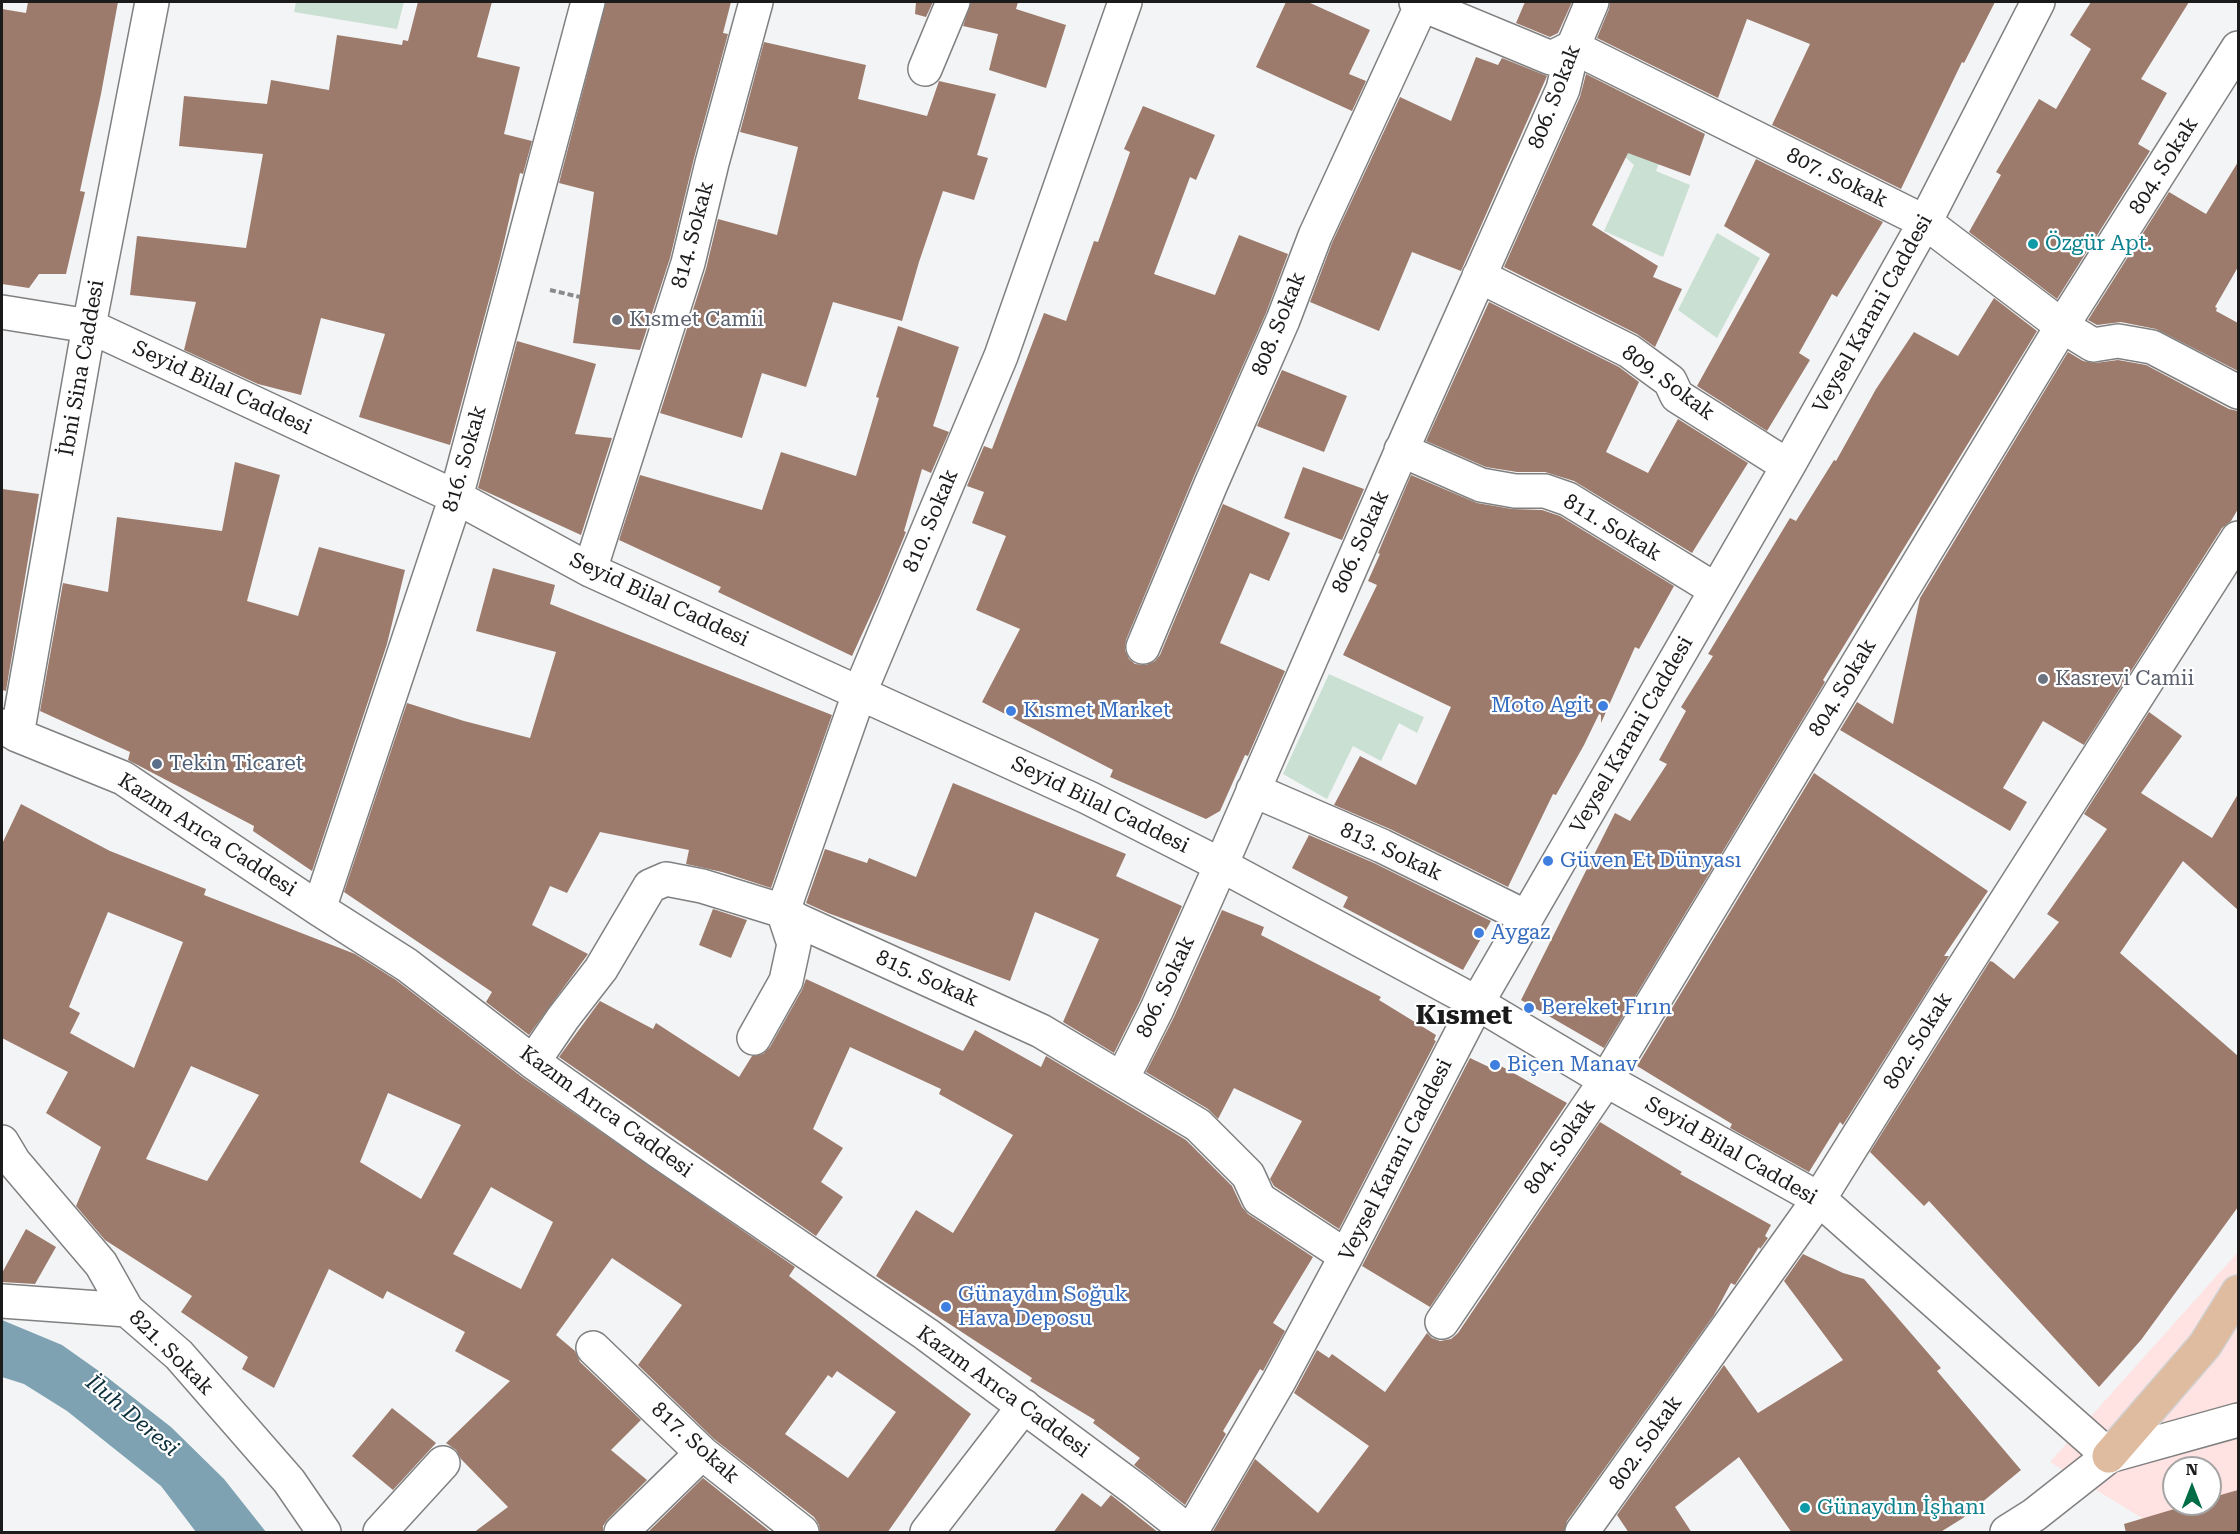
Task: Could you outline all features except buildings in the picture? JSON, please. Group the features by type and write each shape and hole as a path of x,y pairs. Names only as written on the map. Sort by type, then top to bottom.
{"main road":[{"path":"2109,1456 2205,1345 2238,1292"}],"street":[{"name":"İbni Sina Caddesi","path":"9,730 152,2"},
{"name":"816. Sokak","path":"319,909 456,497 588,2"},
{"name":"814. Sokak","path":"590,570 687,263 756,2"},
{"path":"925,69 953,2"},
{"name":"810. Sokak","path":"783,910 859,694 1001,356 1125,2"},
{"name":"806. Sokak","path":"1122,1079 1157,1009 1401,450 1563,89 1573,47 1592,2"},
{"name":"Veysel Karani Caddesi","path":"1190,1533 1279,1381 1477,1003 1788,466 1925,222 2038,2"},
{"path":"1419,3 1551,58 1573,47"},
{"name":"808. Sokak","path":"1143,647 1282,320 1315,236 1419,3"},
{"name":"807. Sokak","path":"1573,47 1925,222 2062,326 2093,345 2118,341 2152,347 2238,392"},
{"name":"804. Sokak","path":"1442,1322 1606,1080 2062,326 2238,48"},
{"name":"809. Sokak","path":"1479,276 1629,351 1670,381 1677,396 1788,466"},
{"name":"Seyid Bilal Caddesi","path":"2,312 89,326 456,497 590,570 1089,798 1221,865 1477,1003 1606,1080 1819,1199 2109,1456"},
{"name":"811. Sokak","path":"1401,450 1481,486 1515,491 1545,491 1568,499 1716,590"},
{"name":"802. Sokak","path":"1582,1533 1819,1199 1951,987 2238,538"},
{"name":"Kazım Arıca Caddesi","path":"9,730 123,778 407,965 533,1062 926,1334 1190,1533"},
{"name":"813. Sokak","path":"1253,790 1382,846 1526,917"},
{"name":"815. Sokak","path":"533,1062 562,1018 601,969 650,886 666,879 702,885 783,910 796,920 1041,1031 1198,1125 1248,1175 1259,1199 1346,1256"},
{"path":"754,1038 786,981 794,944 783,910"},
{"name":"821. Sokak","path":"2,1142 14,1162 101,1264 127,1310 179,1355 289,1481 324,1533"},
{"path":"2,1301 127,1310"},
{"name":"817. Sokak","path":"593,1348 702,1453 802,1533"},
{"path":"927,1533 1024,1406"},
{"path":"2007,1533 2034,1515 2109,1456 2238,1420"},
{"path":"621,1533 702,1453"},
{"path":"380,1533 443,1463"}],"shaded area":[{"path":"2238,1252 2238,1532 2165,1532 2050,1462"}],"green space":[{"path":"296,2 404,2 397,29 294,12"},
{"path":"1643,106 1677,119 1656,171 1690,185 1663,257 1604,231 1634,165 1621,153"},
{"path":"1717,233 1760,258 1717,338 1678,310"},
{"path":"1329,674 1424,717 1417,733 1399,723 1381,761 1353,746 1327,799 1283,774"}],"water":[{"name":"İluh Deresi","path":"2,1320 62,1345 171,1427 224,1479 266,1532 196,1532 161,1486 67,1411 24,1384 2,1377"}],"place":[{"name":"Özgür Apt.","path":"2033,244"},
{"name":"Kısmet Camii","path":"617,320"},
{"name":"Kasrevi Camii","path":"2043,679"},
{"name":"Moto Agit","path":"1603,706"},
{"name":"Kısmet Market","path":"1011,711"},
{"name":"Tekin Ticaret","path":"157,764"},
{"name":"Güven Et Dünyası","path":"1548,861"},
{"name":"Aygaz","path":"1479,933"},
{"name":"Bereket Fırın","path":"1529,1008"},
{"name":"Biçen Manav","path":"1495,1065"},
{"name":"Günaydın Soğuk Hava Deposu","path":"946,1307"},
{"name":"Günaydın İşhanı","path":"1805,1508"}],"district":[{"name":"Kısmet","path":"1464,1016"}]}
